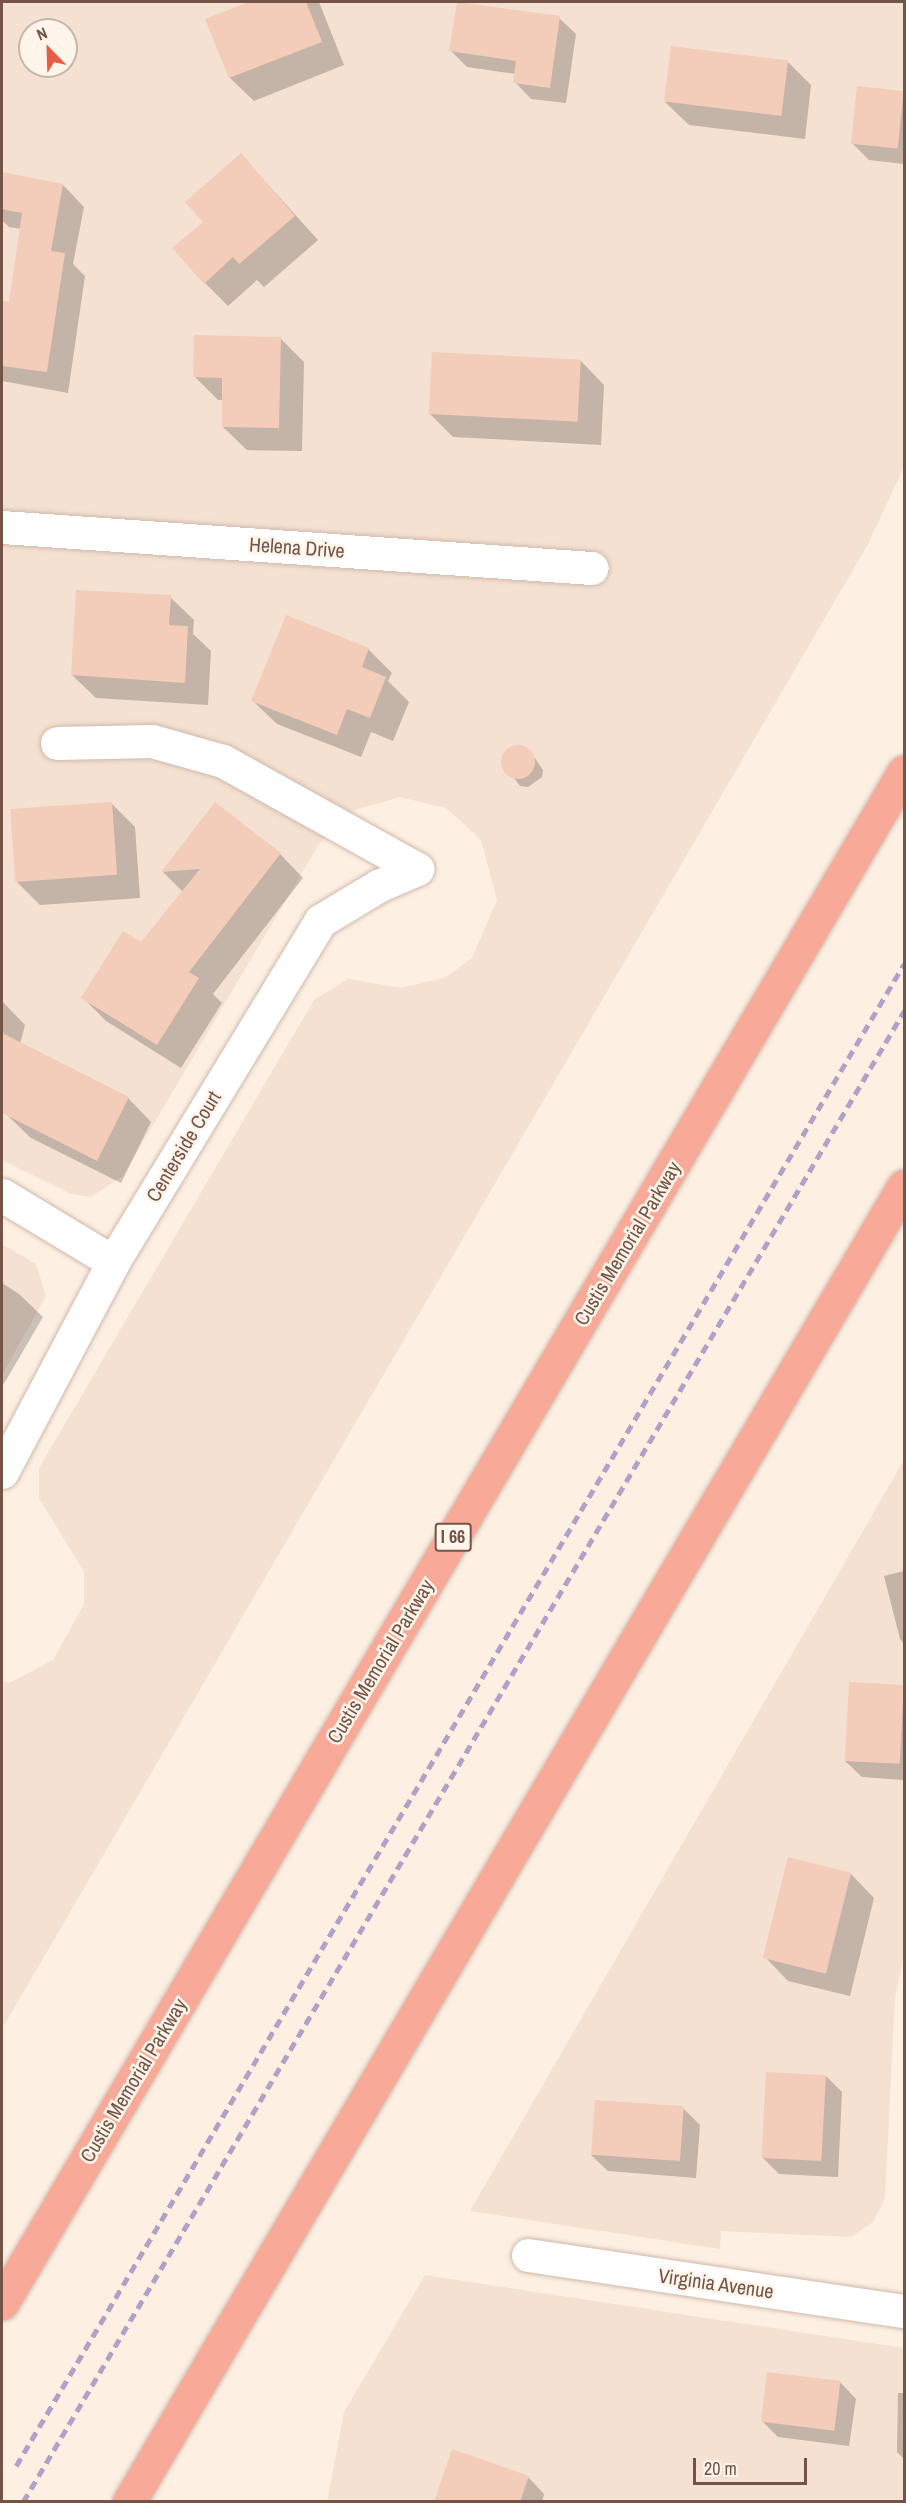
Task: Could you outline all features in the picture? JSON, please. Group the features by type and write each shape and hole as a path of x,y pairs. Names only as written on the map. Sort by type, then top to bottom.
{"highway":[{"name":"Custis Memorial Parkway","path":"2,2302 904,772"},
{"path":"129,2502 904,1186"}],"street":[{"name":"Helena Drive","path":"2,527 592,568"},
{"name":"Centerside Court","path":"2,1472 113,1262 320,921 378,886 417,869 223,762 152,741 57,743"},
{"path":"2,1195 113,1262"},
{"name":"Virginia Avenue","path":"528,2255 904,2311"}],"shaded area":[{"path":"2,2 904,2 904,467 867,546 2,2029 2,1681 9,1683 53,1660 84,1604 84,1572 39,1498 39,1468 314,1000 348,979 401,988 446,977 472,958 497,900 481,840 446,808 400,797 352,811 319,844 123,1176 91,1197 71,1194 2,1160"},
{"path":"2,1244 36,1264 46,1296 2,1375"},
{"path":"904,1460 904,1954 895,1998 885,2198 873,2222 851,2237 721,2231 720,2249 470,2211"},
{"path":"425,2275 904,2348 904,2501 327,2502 344,2412"}],"building":[{"path":"249,2 306,2 322,42 229,78 205,19"},
{"path":"457,2 560,16 550,88 513,83 516,61 449,51"},
{"path":"671,46 788,60 781,116 664,102"},
{"path":"857,86 904,91 898,149 851,144"},
{"path":"241,153 295,216 239,264 233,257 204,284 172,248 203,222 185,202"},
{"path":"2,172 63,184 51,251 65,253 47,372 2,366 2,301 9,302 22,213 2,209"},
{"path":"194,335 281,337 279,428 222,427 222,378 193,377"},
{"path":"432,352 581,360 578,422 429,414"},
{"path":"76,590 171,595 169,625 188,626 185,683 71,675"},
{"path":"286,615 369,648 362,667 386,677 370,718 347,709 337,735 251,701"},
{"path":"518,745 530,750 535,762 530,774 518,779 506,774 501,762 506,750"},
{"path":"112,802 117,875 15,882 10,809"},
{"path":"215,802 281,853 189,972 199,978 157,1045 81,998 123,931 141,942 200,869 161,872"},
{"path":"2,1033 129,1097 97,1161 2,1113"},
{"path":"849,1682 904,1685 900,1764 845,1761"},
{"path":"788,1857 851,1873 826,1974 763,1958"},
{"path":"766,2072 826,2075 821,2161 761,2158"},
{"path":"595,2100 684,2106 680,2161 591,2155"},
{"path":"767,2372 840,2381 834,2431 761,2422"},
{"path":"452,2449 529,2476 520,2502 434,2502"}],"railway":[{"path":"16,2466 904,964"},
{"path":"23,2502 904,1011"}]}
